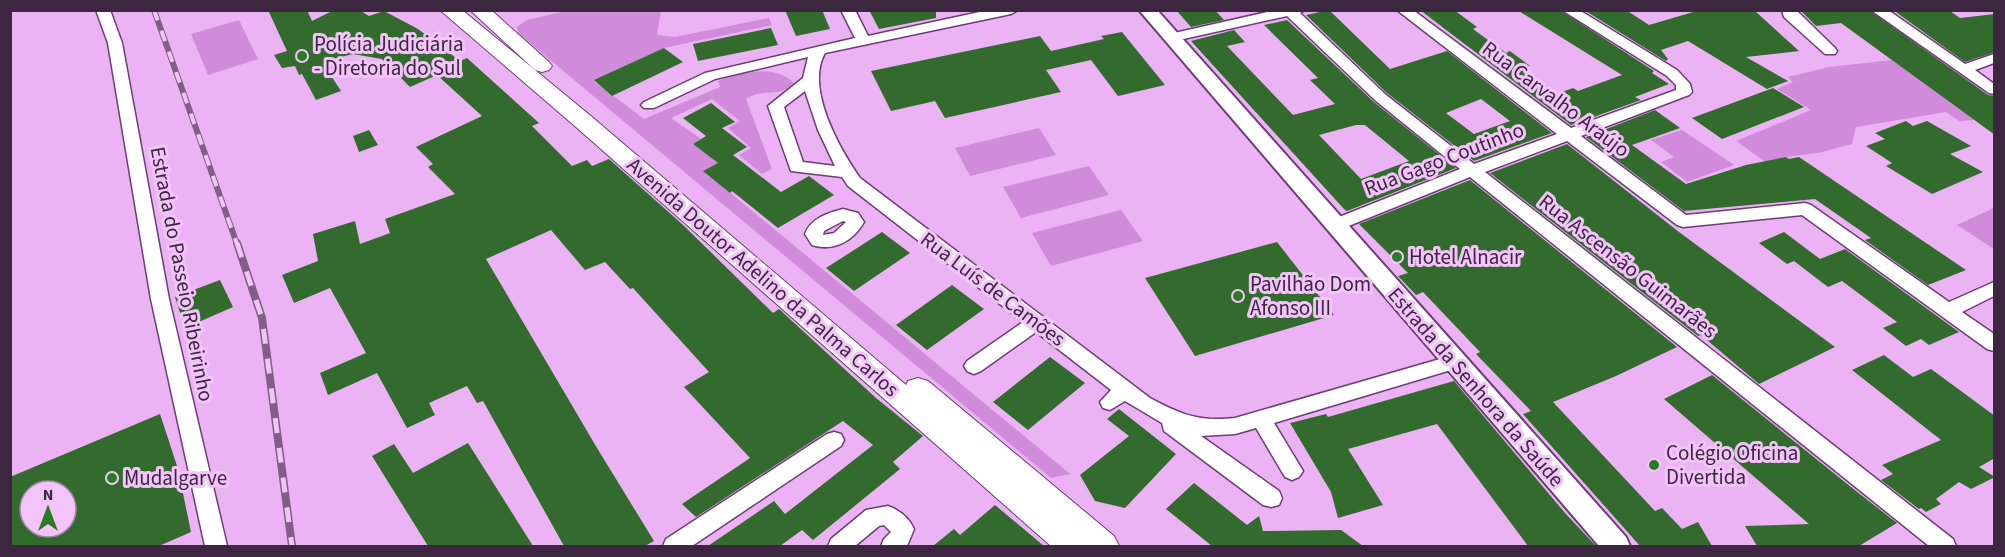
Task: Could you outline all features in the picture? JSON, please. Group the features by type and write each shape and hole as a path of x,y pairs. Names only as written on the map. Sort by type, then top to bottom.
{"main road":[{"name":"Avenida Doutor Adelino da Palma Carlos","path":"449,10 589,127 1074,546"},
{"name":"Avenida Doutor Adelino da Palma Carlos","path":"479,10 1102,546"}],"street":[{"name":"Estrada do Passeio Ribeirinho","path":"103,10 115,43 160,299 216,546"},
{"path":"848,10 863,41"},
{"path":"649,105 710,76 863,41 949,17 1011,10"},
{"name":"Estrada da Senhora da Saúde","path":"1147,10 1616,546"},
{"name":"Rua Carvalho Araújo","path":"1404,10 1683,221 1804,208 1948,311"},
{"name":"Rua Gago Coutinho","path":"1335,225 1471,171 1684,92 1683,84 1672,73 1569,10"},
{"path":"1789,10 1789,14 1830,51"},
{"path":"1878,10 1995,90"},
{"path":"1170,38 1293,11"},
{"name":"Rua Ascensão Guimarães","path":"1293,11 1381,98 1945,546"},
{"path":"820,50 810,76 777,106 797,167 846,172"},
{"path":"1964,69 1995,58"},
{"path":"767,63 795,67 810,76"},
{"name":"Rua Luís de Camões","path":"810,76 813,96 846,172 854,182 1036,322 1118,396 1143,404 1181,425 1208,430 1228,427 1454,362"},
{"path":"852,217 877,201"},
{"path":"1995,288 1948,311 1995,344"},
{"path":"974,366 1036,322"},
{"name":"Rua Luís de Camões","path":"1143,404 1271,498"},
{"path":"1262,418 1293,471"},
{"path":"1214,456 1216,439 1228,427"},
{"path":"674,546 834,440"},
{"path":"839,546 874,517 888,515 903,529 901,538 892,546"}],"shaded area":[{"path":"566,11 661,11 657,35 675,37 769,18 772,25 664,48 594,81 644,119 720,87 718,81 737,75 767,71 786,77 794,83 783,91 759,94 746,99 772,169 762,174 739,155 751,148 728,128 740,121 712,99 671,118 701,139 693,144 718,163 704,171 1070,474 1051,478 518,33 517,27 527,20"},
{"path":"239,20 258,59 208,75 191,34"},
{"path":"1892,60 1974,120 1959,121 1946,112 1856,127 1852,144 1767,163 1736,141 1811,110 1777,89 1793,82 1788,77 1829,67"},
{"path":"1039,128 1056,155 970,176 955,148"},
{"path":"1682,130 1734,165 1687,182 1661,162 1674,157 1651,140"},
{"path":"1089,166 1109,195 1021,218 1003,187"},
{"path":"1994,208 1994,249 1957,225"},
{"path":"1121,210 1143,241 1051,266 1032,233"}],"building":[{"path":"268,10 307,10 312,21 334,10 359,10 369,16 384,11 418,29 460,61 467,58 539,123 532,126 572,166 587,160 592,166 609,159 682,224 773,313 779,309 876,398 923,436 893,462 900,469 813,540 802,530 780,546 708,546 774,501 785,514 873,445 843,421 696,517 682,504 750,458 684,387 709,372 633,288 630,289 605,262 585,270 551,230 486,259 654,541 645,546 564,546 483,401 477,403 467,386 429,403 435,415 407,428 377,373 328,395 320,373 366,353 330,288 294,303 282,275 318,261 313,234 355,221 360,244 390,233 385,219 455,194 428,167 433,164 416,147 482,116 437,75 410,87 382,59 353,54 329,60 334,72 330,74 341,91 316,100 295,66 282,68 274,55 287,51"},
{"path":"785,10 822,10 830,29 796,36"},
{"path":"869,10 936,10 936,18 879,29"},
{"path":"1176,10 1215,10 1224,20 1191,27"},
{"path":"1329,10 1390,69 1447,51 1552,133 1474,161 1387,93 1306,15","holes":["1481,99 1510,121 1474,134 1446,113"]},
{"path":"1420,10 1454,10 1477,27 1473,29 1506,53 1510,51 1530,66 1522,68 1557,94 1573,88 1578,91 1622,75 1517,10 1560,10 1654,71 1652,73 1669,84 1635,97 1641,100 1571,125"},
{"path":"1584,10 1626,10 1649,25 1700,10 1755,11 1799,51 1746,57 1788,81 1767,89 1688,41 1661,50 1668,59 1666,61"},
{"path":"1800,10 1869,10 1988,95 1995,96 1995,135 1841,23 1816,26"},
{"path":"1893,10 1944,10 1960,18 1995,14 1995,52 1965,62"},
{"path":"1287,20 1375,103 1456,168 1347,211 1344,209 1191,41 1234,30 1245,42 1227,46 1293,115 1335,104 1310,80 1318,78 1264,25","holes":["1356,125 1365,125 1409,161 1361,179 1319,135"]},
{"path":"771,28 778,45 698,61 693,44"},
{"path":"1122,32 1165,85 1118,96 1091,60 1046,70 1061,92 945,118 935,101 891,111 871,71 1040,36 1051,51 1104,39 1101,36"},
{"path":"664,48 683,62 612,96 594,80"},
{"path":"1773,88 1804,107 1722,139 1692,118"},
{"path":"711,103 735,122 722,128 747,147 733,155 781,192 809,176 834,195 778,228 732,191 730,193 703,171 718,163 693,144 706,136 683,118"},
{"path":"1655,110 1680,128 1632,145 1686,184 1746,165 1786,157 1789,159 1799,157 1966,270 1928,285 1865,240 1871,238 1815,199 1684,211 1586,137"},
{"path":"1906,121 1913,126 1927,121 1971,146 1950,154 1983,172 1932,194 1886,166 1892,163 1866,146 1885,139 1875,133"},
{"path":"369,130 378,145 359,152 353,136"},
{"path":"1567,144 1679,232 1835,347 1759,384 1701,335 1698,336 1490,173"},
{"path":"1470,180 1677,347 1553,402 1655,511 1662,508 1682,529 1698,522 1712,546 1640,546 1523,414 1531,411 1476,354 1480,352 1423,292 1416,295 1398,276 1408,273 1359,224"},
{"path":"882,232 910,253 854,291 826,268"},
{"path":"1784,232 1820,259 1845,249 1959,332 1929,345 1921,339 1906,346 1883,328 1897,322 1842,281 1828,287 1794,261 1787,264 1759,243"},
{"name":"Pavilhão Dom Afonso III","path":"1277,242 1334,315 1195,356 1145,278"},
{"path":"220,280 233,307 185,328 175,297"},
{"path":"952,285 984,309 927,350 896,325"},
{"path":"1884,355 1913,377 1931,369 1995,416 1995,458 1979,467 1995,477 1971,489 1959,482 1936,499 1941,504 1926,512 1881,480 1893,474 1882,465 1941,440 1852,370"},
{"path":"1050,357 1085,383 1028,430 993,402"},
{"path":"1712,375 1897,523 1859,546 1757,546 1745,526 1809,524 1664,399"},
{"path":"1454,381 1565,513 1596,546 1528,546 1437,424 1348,449 1383,505 1338,518 1331,492 1290,423 1326,414 1328,417"},
{"path":"1119,409 1176,454 1125,508 1095,501 1080,475 1129,436 1107,419"},
{"path":"160,414 178,469 191,532 159,546 10,546 10,477"},
{"path":"468,443 533,546 428,546 372,456 394,444 413,473"},
{"path":"1194,483 1247,525 1259,516 1263,531 1341,530 1363,546 1212,546 1166,509"},
{"path":"995,505 1044,546 933,546 954,529 960,535"}],"railway":[{"path":"154,10 237,244"},
{"path":"237,243 262,318 292,546"}],"place":[{"name":"Polícia Judiciária - Diretoria do Sul","path":"302,56"},
{"name":"Hotel Alnacir","path":"1397,257"},
{"name":"Pavilhão Dom Afonso III","path":"1238,296"},
{"name":"Colégio Oficina Divertida","path":"1654,465"},
{"name":"Mudalgarve","path":"112,478"}]}
